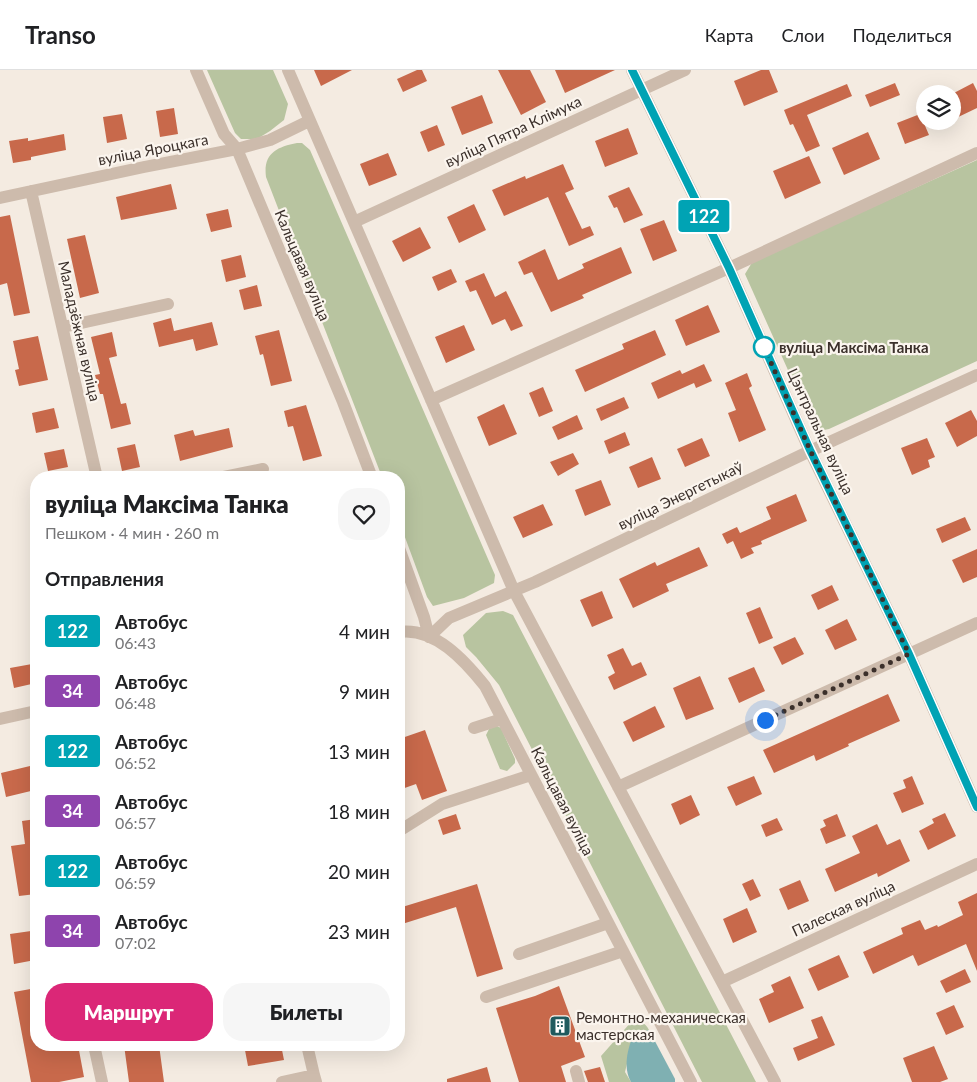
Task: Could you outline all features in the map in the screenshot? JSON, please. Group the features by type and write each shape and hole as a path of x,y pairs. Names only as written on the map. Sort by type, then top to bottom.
{"street":[{"name":"Кальцавая вуліца","path":"196,70 224,134 237,150 343,402 369,471"},
{"path":"288,70 514,591 775,1082"},
{"name":"Цэнтральная вуліца","path":"632,70 729,268 810,450 909,654 977,807"},
{"name":"вуліца Пятра Клімука","path":"354,222 685,70"},
{"name":"вуліца Яроцкага","path":"0,198 237,150 270,140 309,121"},
{"path":"432,400 729,268 977,153"},
{"name":"Маладзёжная вуліца","path":"32,191 95,471"},
{"path":"63,327 168,304"},
{"name":"вуліца Энергетыкаў","path":"429,638 449,618 514,591 810,450 977,374"},
{"path":"253,471 263,469"},
{"path":"405,565 424,617 429,638"},
{"path":"618,787 977,623"},
{"path":"405,633 429,638"},
{"name":"Кальцавая вуліца","path":"429,638 445,645 471,668 486,686 691,1082"},
{"path":"0,719 30,712"},
{"path":"474,728 502,719"},
{"path":"405,828 442,804 532,775"},
{"name":"Палеская вуліца","path":"722,982 977,864"},
{"path":"519,954 608,923"},
{"path":"486,997 623,951"},
{"path":"95,1051 102,1082"},
{"path":"282,1082 315,1078 308,1051"}],"green space":[{"path":"207,70 273,70 288,104 284,120 257,139 241,139 235,133"},
{"path":"302,143 310,150 495,575 494,583 464,598 433,606 427,597 405,537 405,471 380,471 266,177 269,157 277,149"},
{"path":"977,160 977,361 829,429 819,431 813,426 745,274 753,261"},
{"path":"503,611 513,615 756,1082 702,1082 499,685 466,647 463,635 486,613"},
{"path":"497,726 501,728 515,759 515,763 507,771 500,769 486,735 489,729"},
{"path":"632,1021 642,1022 649,1030 634,1034 625,1072 631,1082 609,1082 601,1056"}],"water":[{"path":"649,1030 675,1082 631,1082 627,1065 628,1052 634,1034"}],"building":[{"path":"314,70 352,70 321,86"},
{"path":"417,70 422,70 427,81 403,92 397,79"},
{"path":"498,70 530,70 546,102 521,115"},
{"path":"555,70 615,70 565,93"},
{"path":"761,70 769,70 778,92 744,106 734,81"},
{"path":"895,83 900,95 870,107 865,95"},
{"path":"973,83 977,91 977,108 961,116 961,89"},
{"path":"847,84 852,96 807,115 820,146 806,152 793,124 790,125 784,110"},
{"path":"482,95 493,123 462,135 451,107"},
{"path":"174,108 178,134 160,137 156,111"},
{"path":"122,114 127,139 107,143 103,117"},
{"path":"916,116 916,130 927,130 929,135 905,144 897,123"},
{"path":"437,125 445,145 428,152 420,132"},
{"path":"628,128 638,154 605,167 595,141"},
{"path":"868,132 880,159 844,175 832,148"},
{"path":"64,134 66,150 31,157 31,160 13,163 9,141 28,138 28,141"},
{"path":"388,153 397,175 369,186 360,164"},
{"path":"809,156 821,183 785,199 773,171"},
{"path":"563,164 574,189 565,193 582,229 590,226 594,235 569,246 548,197 504,216 492,190 525,176 526,179"},
{"path":"171,184 177,209 121,220 116,197"},
{"path":"629,187 643,215 624,223 617,207 614,208 608,196"},
{"path":"474,204 486,230 459,243 447,217"},
{"path":"228,209 232,227 211,232 206,214"},
{"path":"10,215 30,313 14,316 7,283 0,285 0,217"},
{"path":"664,220 677,251 653,261 640,229"},
{"path":"420,227 431,248 403,262 392,241"},
{"path":"85,235 99,293 80,298 67,239"},
{"path":"621,247 632,273 582,295 584,298 551,312 532,272 524,275 518,262 545,249 558,280 584,268 582,264"},
{"path":"241,255 246,277 226,282 221,260"},
{"path":"451,269 457,282 438,291 432,277"},
{"path":"484,273 495,297 506,291 523,326 511,331 505,319 492,325 476,290 470,292 465,281"},
{"path":"257,285 262,306 244,310 239,290"},
{"path":"708,305 720,332 686,346 675,320"},
{"path":"171,318 174,331 212,322 218,345 196,351 193,339 159,347 153,323"},
{"path":"464,325 475,350 446,363 435,337"},
{"path":"279,330 292,381 271,386 263,354 260,355 255,336"},
{"path":"655,330 666,355 585,392 575,370 624,349 622,344"},
{"path":"112,332 117,356 109,358 121,404 126,403 131,424 111,429 103,394 100,394 95,375 100,374 91,337"},
{"path":"38,336 48,380 19,386 15,370 19,369 13,341"},
{"path":"704,364 712,381 696,388 694,383 658,399 651,383 680,370 682,374"},
{"path":"747,373 752,386 749,388 766,430 739,442 728,413 736,410 725,383"},
{"path":"543,387 553,411 539,417 529,393"},
{"path":"624,397 629,408 601,421 596,409"},
{"path":"504,404 517,434 489,446 477,417"},
{"path":"306,405 322,456 303,461 293,426 288,427 284,411"},
{"path":"54,408 59,428 36,433 32,413"},
{"path":"971,410 977,421 977,436 957,447 945,423"},
{"path":"577,415 583,429 558,440 552,427"},
{"path":"229,428 233,447 180,461 174,435 193,430 195,436"},
{"path":"625,432 630,445 609,454 604,441"},
{"path":"702,438 710,456 685,467 677,449"},
{"path":"927,438 935,457 928,460 930,467 912,475 901,448"},
{"path":"135,444 140,467 122,471 117,448"},
{"path":"64,449 68,467 48,471 44,453"},
{"path":"573,453 579,464 558,476 550,462"},
{"path":"652,457 661,479 638,488 629,467"},
{"path":"601,480 611,505 585,516 575,490"},
{"path":"796,494 807,521 761,541 762,544 751,548 754,553 741,559 733,541 727,544 722,534 737,527 740,533 771,519 766,507"},
{"path":"543,504 553,525 523,538 513,517"},
{"path":"965,517 971,530 942,543 936,529"},
{"path":"699,547 708,566 666,584 669,591 633,608 619,579 655,562 657,566"},
{"path":"977,549 977,577 963,583 952,560"},
{"path":"832,585 839,600 818,610 811,595"},
{"path":"602,591 613,618 592,627 580,600"},
{"path":"760,607 773,638 759,644 746,613"},
{"path":"847,619 857,640 835,650 825,630"},
{"path":"795,637 804,654 782,665 773,647"},
{"path":"623,648 632,666 641,662 647,675 614,690 608,677 615,673 607,655"},
{"path":"30,664 30,684 14,688 10,668"},
{"path":"754,667 765,691 739,703 728,678"},
{"path":"700,676 714,709 686,720 673,688"},
{"path":"888,694 900,721 848,744 849,746 816,761 814,755 774,773 763,750"},
{"path":"655,706 665,727 633,742 623,722"},
{"path":"425,730 447,791 422,800 416,784 405,788 405,737"},
{"path":"30,766 30,791 6,797 1,773"},
{"path":"754,776 762,794 736,806 727,787"},
{"path":"912,776 924,804 902,813 893,793 906,788 903,780"},
{"path":"691,795 700,815 680,825 671,804"},
{"path":"945,813 956,836 928,850 919,831 934,823 932,819"},
{"path":"456,814 461,829 443,835 438,820"},
{"path":"837,814 846,836 826,844 820,829 826,826 823,820"},
{"path":"777,818 783,830 766,837 761,825"},
{"path":"30,820 30,895 19,896 11,846 25,844 22,821"},
{"path":"877,824 887,845 900,839 910,861 878,877 877,873 835,892 825,869 860,853 852,836"},
{"path":"753,879 761,896 750,901 742,884"},
{"path":"800,880 809,901 788,910 779,889"},
{"path":"477,884 503,969 477,977 456,907 405,923 405,906"},
{"path":"977,893 977,971 966,944 918,966 913,955 873,974 863,952 903,934 901,928 920,920 925,930 937,925 938,927 963,915 958,902"},
{"path":"747,908 757,932 733,943 723,919"},
{"path":"30,931 30,961 14,964 10,934"},
{"path":"839,955 849,977 818,991 808,969"},
{"path":"965,969 971,982 946,993 940,981"},
{"path":"790,976 804,1008 769,1023 759,999 774,992 771,985"},
{"path":"559,986 585,1057 561,1066 566,1082 519,1082 496,1008 535,996"},
{"path":"30,989 30,1051 79,1051 84,1077 59,1082 31,1082 14,992"},
{"path":"954,1005 964,1027 946,1035 936,1013"},
{"path":"822,1016 835,1045 798,1061 793,1048 818,1038 811,1020"},
{"path":"934,1046 948,1079 940,1082 912,1082 903,1058"},
{"path":"125,1051 160,1051 164,1082 129,1082"},
{"path":"245,1051 282,1051 284,1060 248,1066"},
{"path":"487,1067 491,1082 447,1082 447,1079"},
{"path":"600,1067 605,1082 588,1082 584,1071"}],"bus line":[{"name":"122","path":"632,70 729,268 810,450 909,654 977,807"}],"place":[{"name":"вуліца Максіма Танка","path":"764,347"},
{"name":"Ремонтно-механическая мастерская","path":"560,1026"}],"route":[{"path":"764,347 810,450 909,654 765,720"}]}
